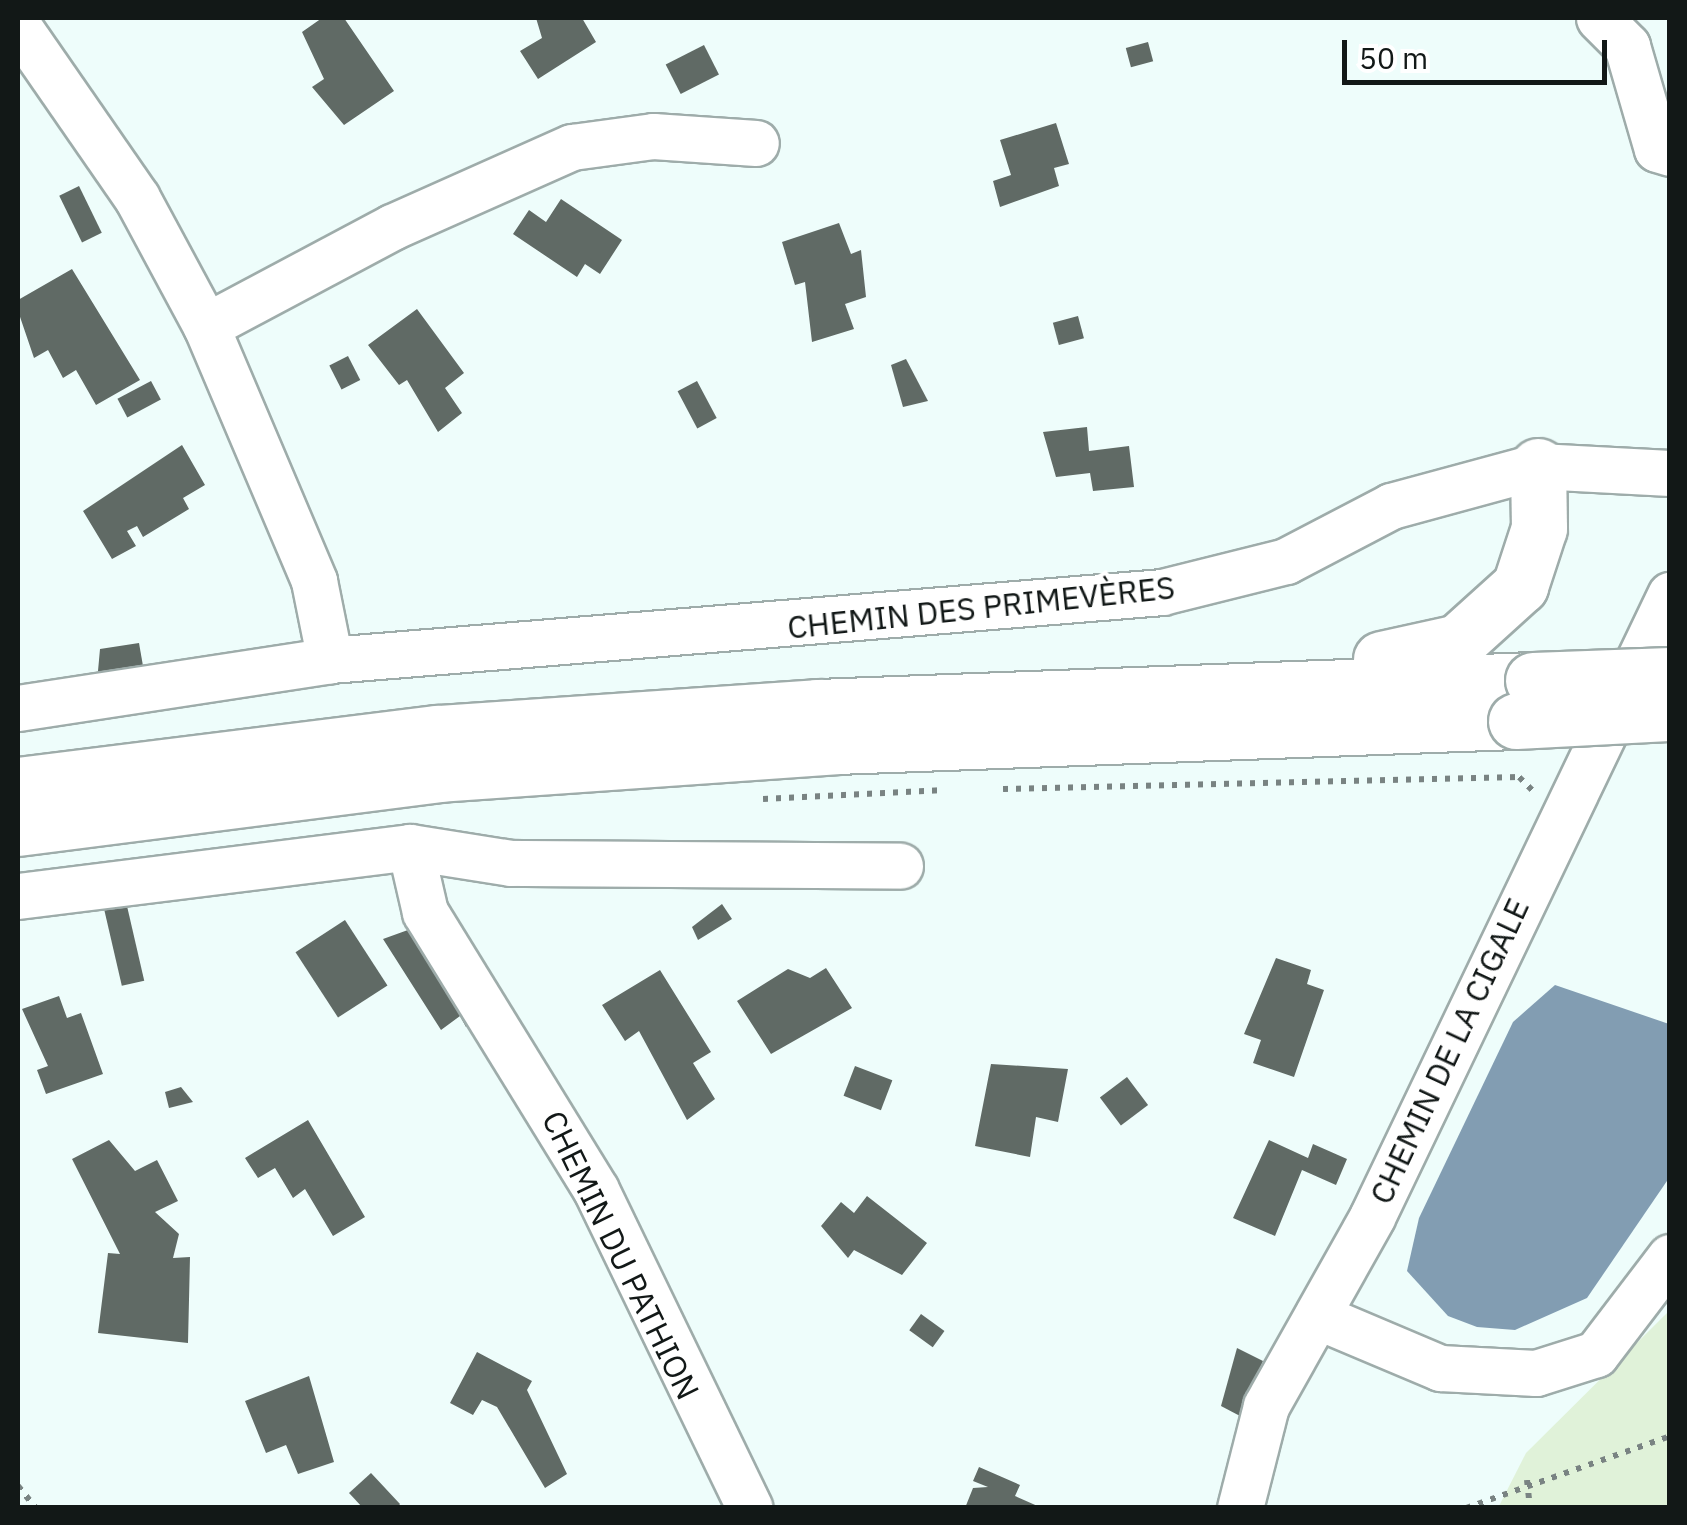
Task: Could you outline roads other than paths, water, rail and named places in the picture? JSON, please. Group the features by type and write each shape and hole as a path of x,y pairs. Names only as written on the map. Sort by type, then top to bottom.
{"main road":[{"path":"18,785 438,733 898,703 1426,654 1490,621 1520,586 1539,528 1538,466"},
{"path":"18,828 518,769 1524,700"},
{"path":"898,703 1669,703"}],"street":[{"path":"1599,18 1627,46 1657,149 1670,153"},
{"path":"22,43 136,198 206,326 314,580 330,660"},
{"path":"206,326 392,226 572,147 653,136 756,143"},
{"name":"CHEMIN DES PRIMEVÈRES","path":"18,708 330,660 1162,592 1286,561 1391,506 1538,466 1670,473"},
{"name":"CHEMIN DE LA CIGALE","path":"1240,1508 1266,1406 1317,1316 1670,595"},
{"path":"18,896 410,847 512,864 900,866"},
{"name":"CHEMIN DU PATHION","path":"410,847 424,912 596,1190 750,1508"},
{"path":"1317,1316 1440,1368 1536,1373 1596,1354 1670,1257"}],"water":[{"path":"1555,985 1669,1024 1669,1178 1587,1298 1515,1330 1477,1327 1448,1316 1407,1271 1419,1218 1513,1022"}]}
